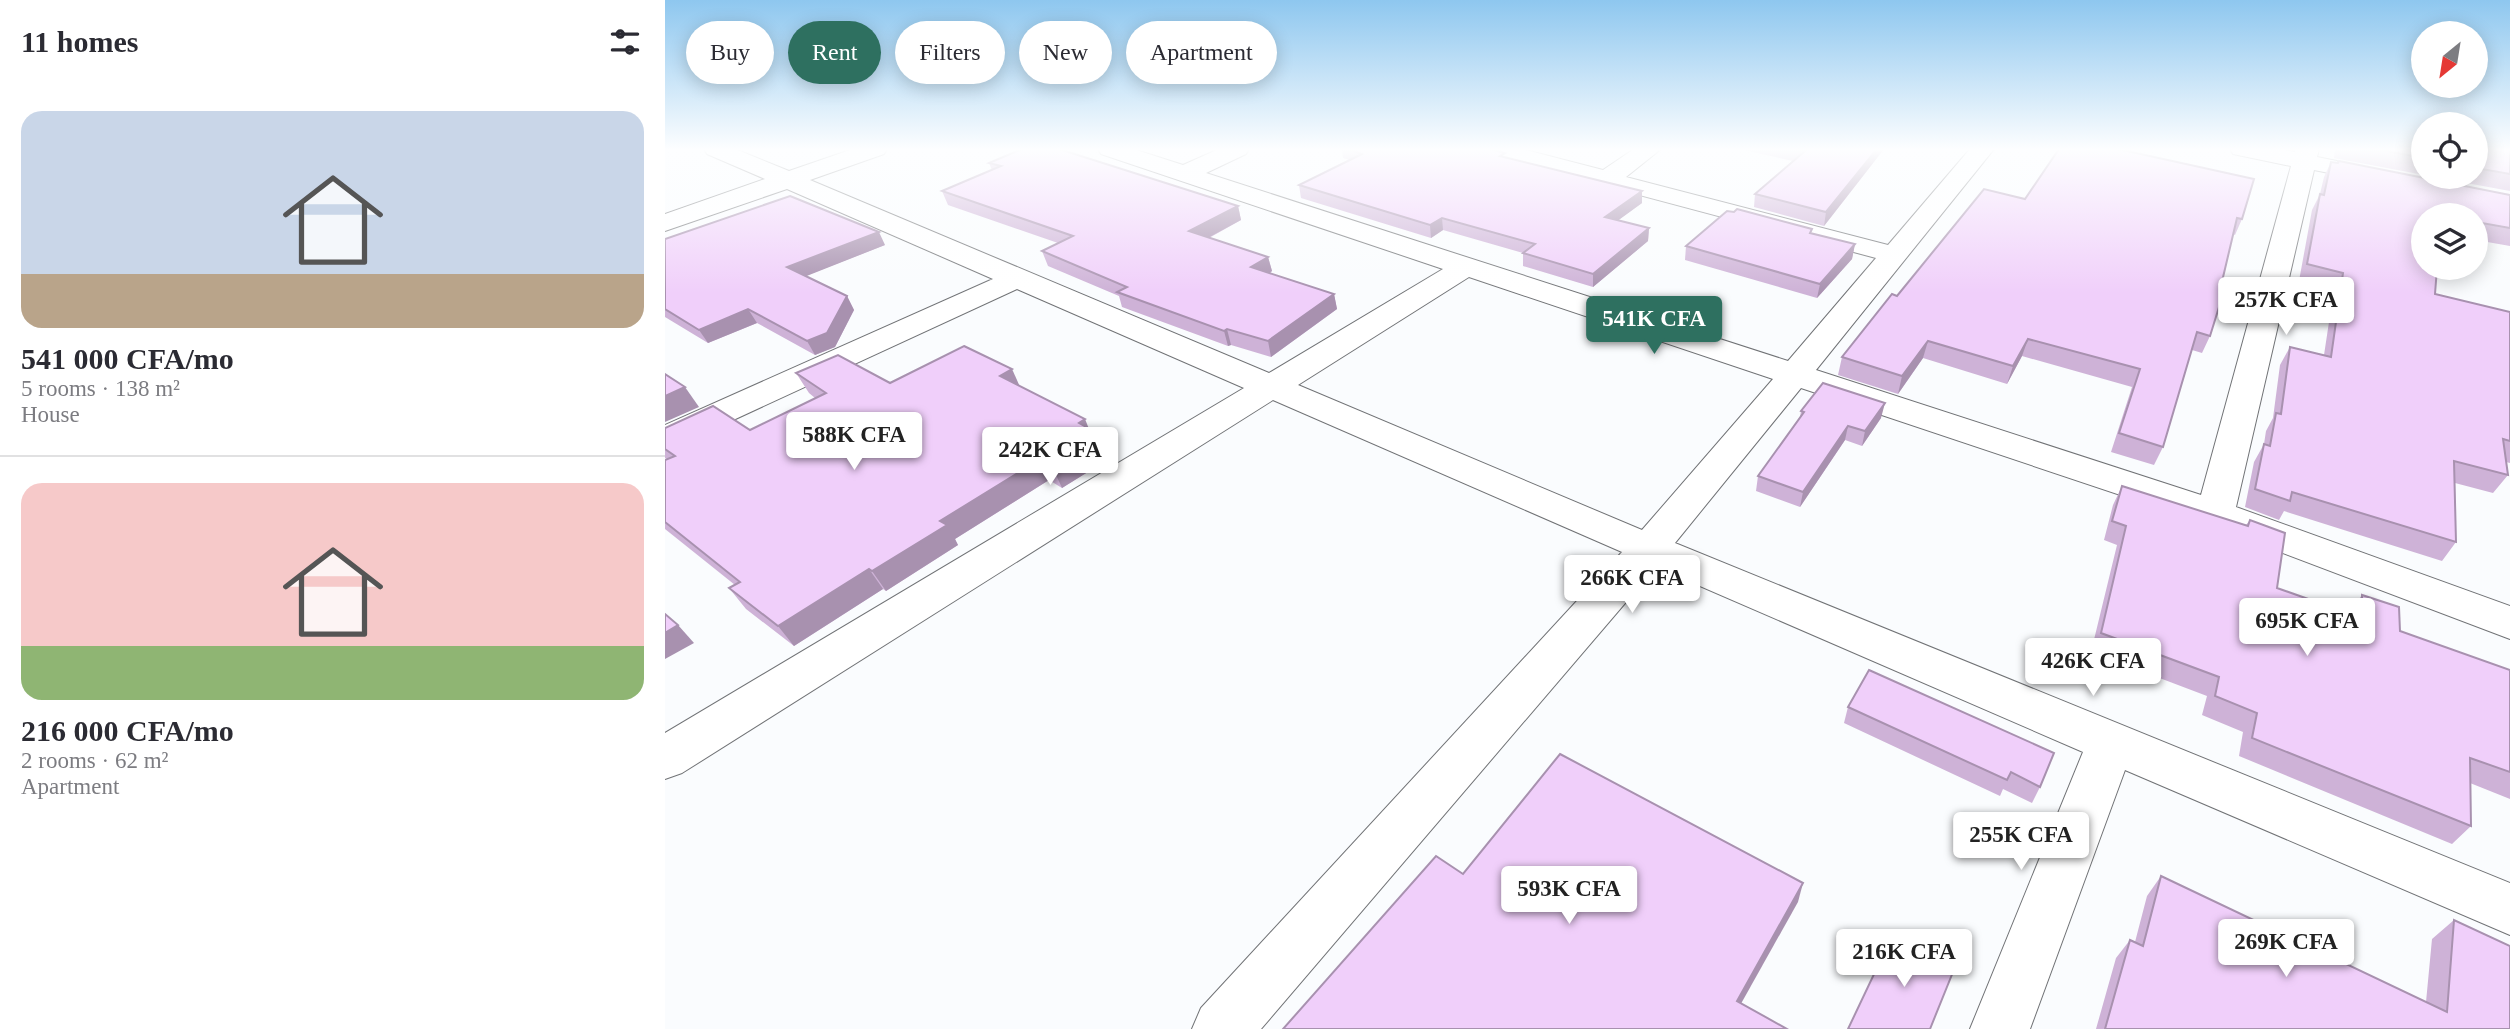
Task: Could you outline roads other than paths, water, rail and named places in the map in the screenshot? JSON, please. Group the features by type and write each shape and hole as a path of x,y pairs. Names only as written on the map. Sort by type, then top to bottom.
{"street":[{"path":"665,223 739,197"},
{"path":"828,197 1649,548 2510,909"},
{"path":"1254,197 2215,513 2510,624"},
{"path":"1675,197 1895,255"},
{"path":"1222,1029 1649,548 1943,197"},
{"path":"2215,513 2295,197"},
{"path":"665,758 1465,267"},
{"path":"665,438 1018,278"},
{"path":"2000,1029 2111,743"}]}
